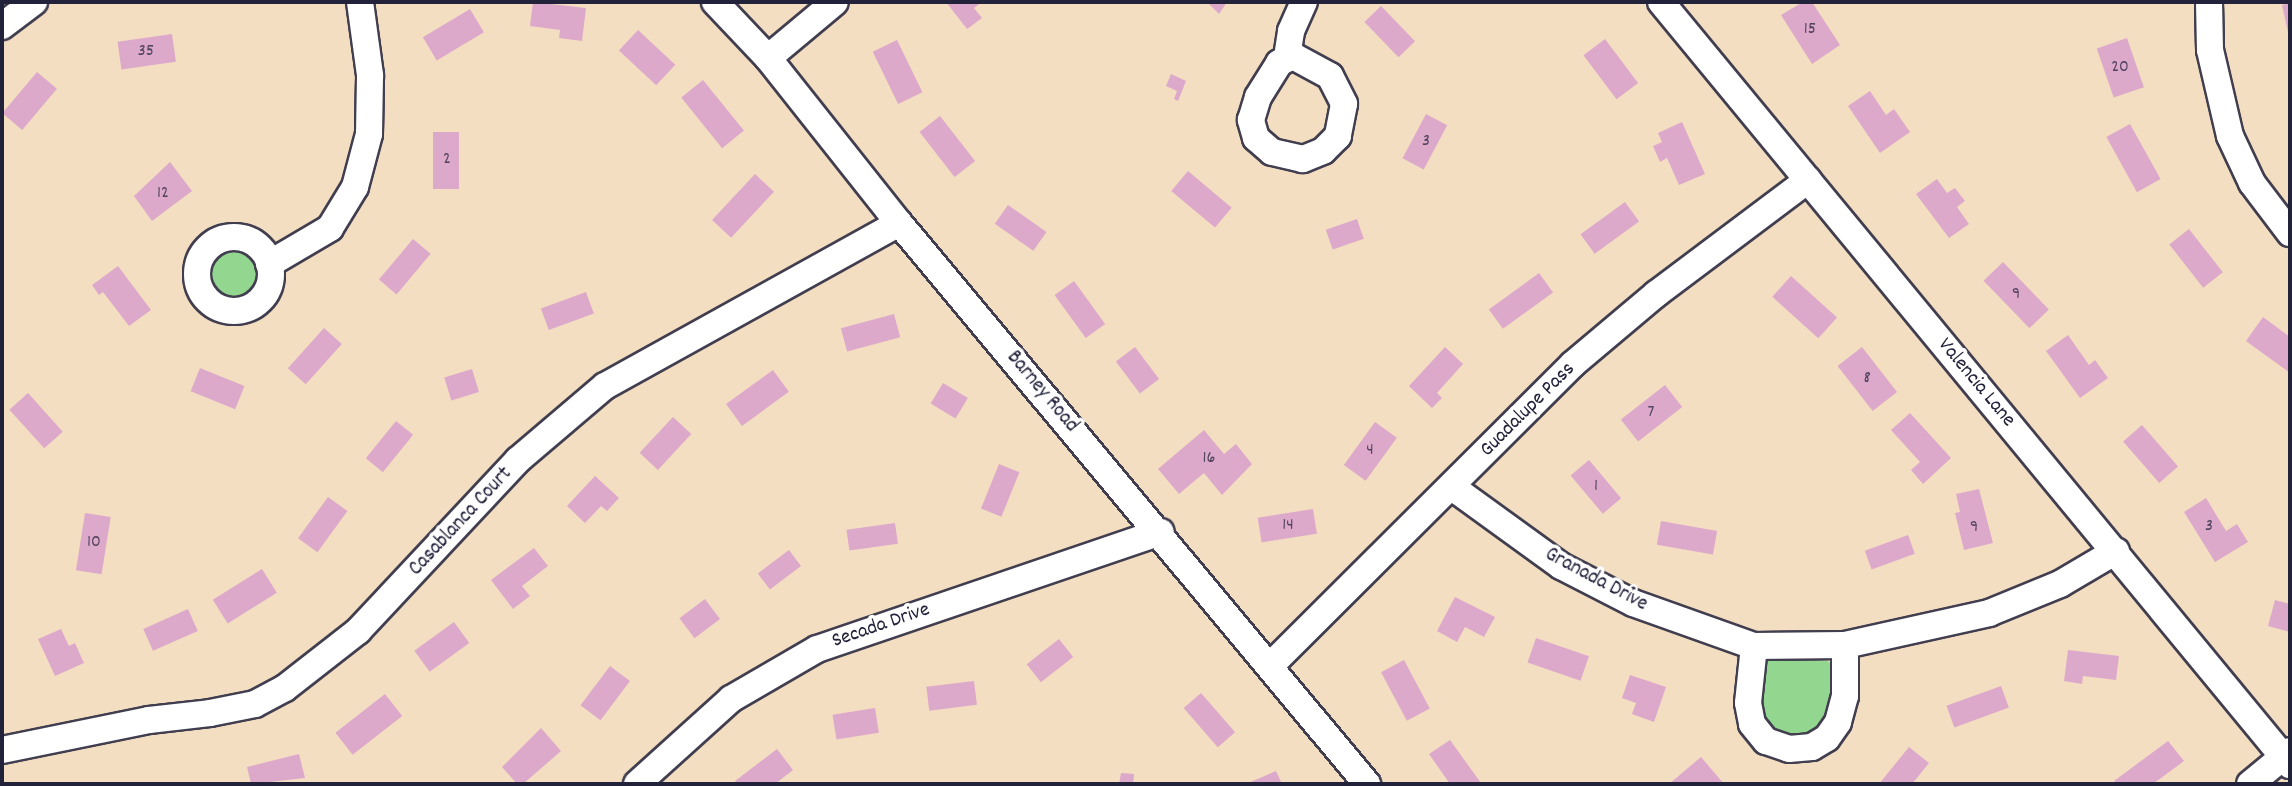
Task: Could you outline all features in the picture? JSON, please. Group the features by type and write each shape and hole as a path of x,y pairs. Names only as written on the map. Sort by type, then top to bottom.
{"street":[{"path":"2,26 34,2"},
{"path":"269,264 330,228 355,187 369,134 370,75 360,2"},
{"name":"Barney Road","path":"715,2 768,58 899,223 1161,532 1367,784"},
{"path":"768,58 835,2"},
{"path":"1287,57 1291,31 1304,2"},
{"name":"Valencia Lane","path":"1661,2 2288,758"},
{"path":"2209,2 2210,50 2230,136 2252,183 2290,233"},
{"name":"Guadalupe Pass","path":"1270,666 1573,364 1656,294 1808,180"},
{"name":"Casablanca Court","path":"2,750 149,720 232,709 254,704 285,688 358,631 518,460 605,386 899,223"},
{"name":"Granada Drive","path":"1452,487 1561,566 1633,603 1754,646 1844,645 1989,613 2060,584 2116,551"},
{"name":"Secada Drive","path":"637,784 731,699 817,649 1161,532"},
{"path":"1754,646 1748,703 1752,724 1766,741 1789,749 1812,747 1827,738 1838,722 1845,696 1844,645"},
{"path":"2250,784 2288,758"}],"green space":[{"path":"242,249 260,256 265,268 260,283 237,302 215,296 207,279 209,262 223,251"},
{"path":"1772,657 1828,661 1836,669 1833,709 1821,728 1801,737 1776,733 1761,713 1764,664"}],"building":[{"path":"533,2 586,8 582,41 559,38 560,30 530,26"},
{"path":"946,2 982,2 974,8 982,18 967,29"},
{"path":"1207,2 1227,2 1219,14"},
{"path":"1803,2 1812,2 1840,45 1812,64 1781,15"},
{"path":"2290,3 2290,37 2289,37 2282,5"},
{"path":"1381,6 1415,41 1398,57 1364,22"},
{"path":"470,9 484,32 437,60 423,37"},
{"path":"638,30 675,65 656,85 619,50"},
{"path":"172,34 176,62 121,69 118,42"},
{"path":"2127,38 2144,87 2114,98 2097,48"},
{"path":"1605,39 1638,83 1617,99 1583,55"},
{"path":"897,40 922,92 898,104 873,52"},
{"path":"37,72 57,89 22,130 2,113"},
{"path":"1171,74 1186,81 1178,101 1174,99 1177,91 1166,86"},
{"path":"703,80 744,131 722,148 681,98"},
{"path":"1870,91 1886,115 1894,109 1910,132 1880,153 1848,106"},
{"path":"1426,114 1447,125 1424,169 1403,158"},
{"path":"940,116 975,161 955,177 920,132"},
{"path":"1682,122 1705,174 1679,185 1667,158 1660,162 1653,146 1662,142 1658,133"},
{"path":"2130,124 2161,179 2137,192 2106,137"},
{"path":"433,132 459,132 459,189 433,189"},
{"path":"170,162 192,191 152,221 134,196"},
{"path":"1188,171 1232,208 1215,228 1171,191"},
{"path":"755,174 774,192 731,238 712,220"},
{"path":"1937,179 1947,193 1955,188 1965,201 1957,207 1969,224 1949,238 1916,194"},
{"path":"1625,202 1639,221 1595,254 1581,234"},
{"path":"1008,205 1047,232 1033,251 995,224"},
{"path":"1357,219 1364,239 1333,250 1326,230"},
{"path":"2189,229 2223,272 2203,288 2169,244"},
{"path":"413,239 431,254 397,294 379,280"},
{"path":"2003,262 2049,309 2029,328 1984,281"},
{"path":"118,266 151,310 129,326 103,292 99,295 92,285"},
{"path":"1539,273 1553,292 1503,329 1489,309"},
{"path":"1791,276 1837,317 1818,338 1772,297"},
{"path":"1074,281 1105,324 1086,338 1055,295"},
{"path":"586,292 594,314 549,330 541,308"},
{"path":"894,314 900,337 847,351 841,328"},
{"path":"2263,317 2290,337 2290,373 2246,341"},
{"path":"324,328 342,344 306,384 288,368"},
{"path":"2068,335 2089,365 2095,360 2108,378 2080,398 2046,351"},
{"path":"1135,347 1159,379 1140,393 1116,361"},
{"path":"1445,347 1463,364 1437,393 1442,398 1432,408 1409,386"},
{"path":"1862,347 1897,392 1873,411 1838,366"},
{"path":"200,368 245,386 235,409 191,391"},
{"path":"472,369 479,392 451,400 444,377"},
{"path":"773,370 789,392 742,426 726,404"},
{"path":"943,383 968,398 955,419 931,404"},
{"path":"1665,385 1682,407 1638,442 1621,419"},
{"path":"28,393 63,432 44,448 9,410"},
{"path":"1910,413 1951,458 1923,484 1911,470 1920,462 1891,430"},
{"path":"673,417 691,434 658,470 640,453"},
{"path":"396,421 413,435 383,472 366,458"},
{"path":"1375,422 1397,438 1366,481 1344,465"},
{"path":"2142,425 2178,467 2159,483 2123,441"},
{"path":"1204,430 1224,454 1236,444 1252,464 1222,495 1204,473 1179,494 1158,469"},
{"path":"1589,460 1621,498 1603,514 1571,475"},
{"path":"999,464 1019,472 1001,517 981,509"},
{"path":"595,476 619,498 607,511 601,506 585,523 567,506"},
{"path":"1979,489 1993,543 1964,550 1955,513 1960,512 1956,494"},
{"path":"328,497 347,511 317,552 298,538"},
{"path":"2206,498 2226,531 2237,524 2248,542 2215,562 2184,512"},
{"path":"1313,509 1317,534 1262,542 1258,518"},
{"path":"85,513 111,517 102,574 76,570"},
{"path":"1661,521 1717,531 1713,555 1657,545"},
{"path":"895,523 898,544 849,551 846,530"},
{"path":"1908,535 1915,554 1872,570 1865,551"},
{"path":"534,548 548,566 522,586 530,596 513,609 491,580"},
{"path":"789,550 801,566 770,589 758,573"},
{"path":"262,569 277,593 228,623 213,600"},
{"path":"1455,597 1495,617 1484,637 1465,627 1457,642 1437,631"},
{"path":"705,599 720,619 694,638 679,618"},
{"path":"2275,600 2290,604 2290,632 2268,626"},
{"path":"188,609 198,631 153,651 143,629"},
{"path":"454,622 469,643 430,672 414,651"},
{"path":"61,629 69,646 75,643 84,663 55,676 38,639"},
{"path":"1536,638 1589,656 1580,681 1528,663"},
{"path":"1059,639 1073,657 1041,682 1027,664"},
{"path":"2068,650 2119,656 2116,680 2083,676 2082,684 2064,681"},
{"path":"1404,660 1430,709 1407,721 1381,672"},
{"path":"610,666 630,681 600,720 581,705"},
{"path":"1630,675 1666,687 1654,722 1632,714 1636,703 1622,698"},
{"path":"974,681 977,705 929,711 926,687"},
{"path":"2001,686 2009,708 1954,727 1946,706"},
{"path":"1201,693 1235,732 1218,747 1184,708"},
{"path":"385,694 402,716 353,755 335,733"},
{"path":"875,708 879,733 836,739 833,715"},
{"path":"541,728 561,751 523,784 517,784 502,767"},
{"path":"1450,740 1481,783 1450,784 1429,754"},
{"path":"2168,741 2184,761 2153,784 2117,784 2114,781"},
{"path":"1909,747 1929,763 1912,784 1879,784"},
{"path":"777,749 793,770 775,784 737,784 735,781"},
{"path":"299,754 305,778 251,784 247,767"},
{"path":"1701,757 1724,784 1669,784"},
{"path":"1276,771 1282,784 1246,784"},
{"path":"1121,773 1134,774 1133,784 1119,784"}]}
